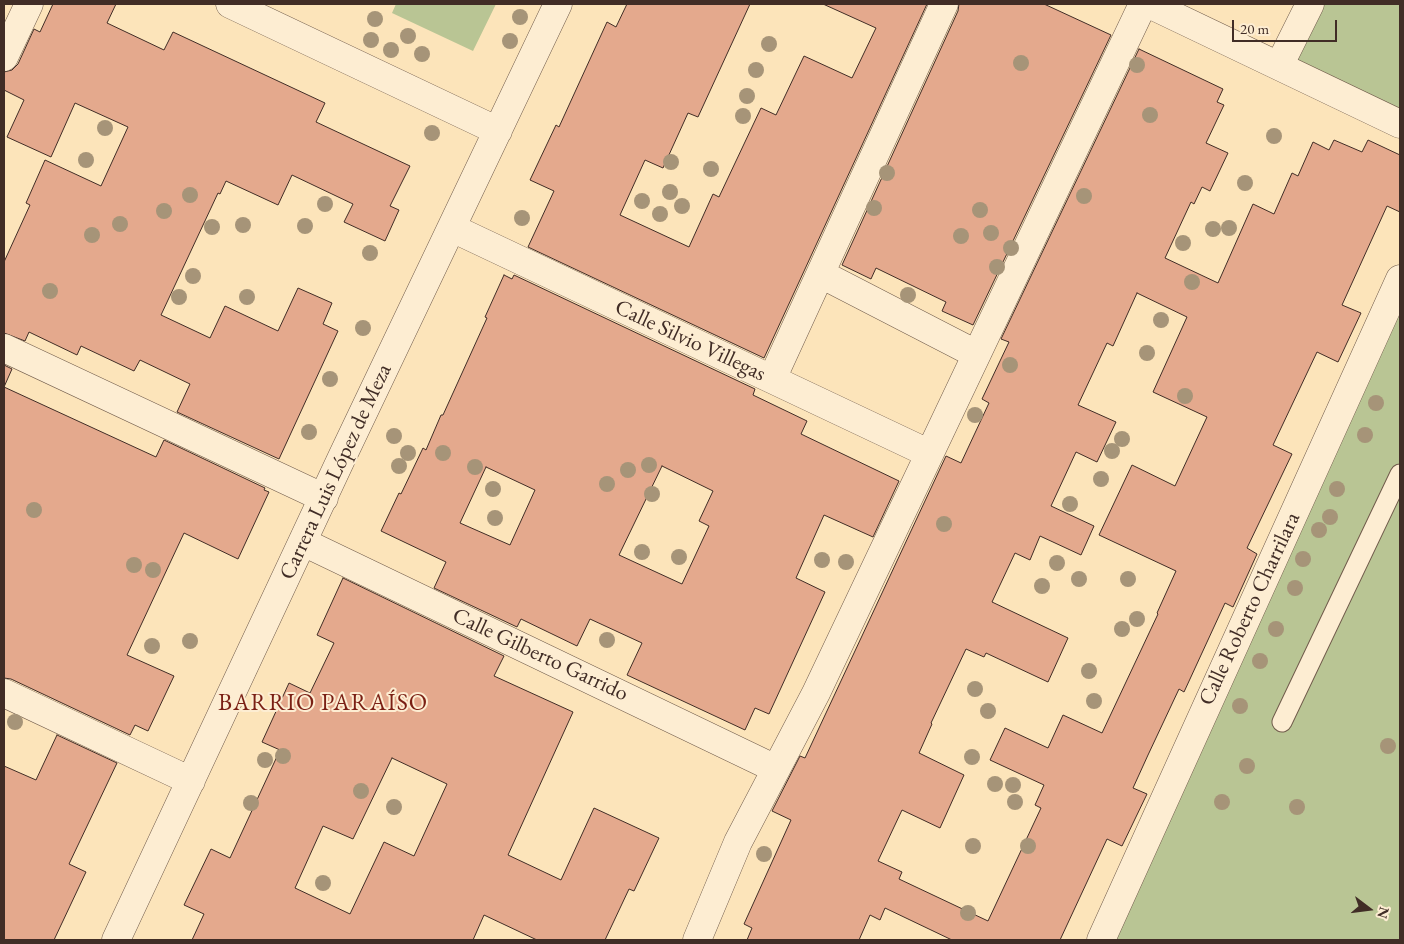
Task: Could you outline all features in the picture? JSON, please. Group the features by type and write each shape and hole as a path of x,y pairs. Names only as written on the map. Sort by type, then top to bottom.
{"street":[{"path":"4,56 29,4"},
{"path":"230,4 498,131"},
{"name":"Carrera Luis López de Meza","path":"116,940 558,4"},
{"path":"772,379 944,4"},
{"path":"696,940 738,842 816,692 1143,4"},
{"path":"1149,4 1400,124"},
{"path":"1279,66 1310,4"},
{"name":"Calle Silvio Villegas","path":"452,228 928,454"},
{"path":"821,274 976,354"},
{"name":"Calle Roberto Charrilara","path":"1101,940 1400,279"},
{"path":"4,348 324,498"},
{"name":"Calle Gilberto Garrido","path":"303,542 776,769"},
{"path":"4,693 191,782"}],"lane":[{"path":"1282,722 1400,474"}],"green space":[{"path":"396,4 496,4 473,51 392,13"},
{"path":"1310,4 1400,4 1400,124 1279,66"},
{"path":"1400,279 1400,940 1101,940"}],"building":[{"path":"53,4 116,4 107,23 164,50 173,32 325,103 316,122 410,166 390,206 399,210 385,241 344,222 353,204 292,175 278,205 226,181 220,194 218,193 161,315 210,338 225,306 278,331 298,288 332,303 323,324 338,331 279,459 177,412 190,384 140,360 134,371 81,346 77,355 29,332 25,341 4,333 4,262 30,205 26,203 45,160 101,186 128,127 75,103 51,157 7,137 24,100 4,90 4,72 12,70 18,64 34,29 40,32"},
{"path":"627,4 750,4 698,117 688,113 663,168 645,160 620,215 689,247 713,194 719,197 761,108 776,115 804,56 852,78 876,28 823,4 927,4 764,358 528,247 554,191 530,180 556,125 559,127 607,22 616,27"},
{"path":"959,4 1044,4 1111,35 973,325 942,311 946,302 876,268 871,279 842,265 958,11"},
{"path":"1139,49 1223,89 1217,102 1224,105 1206,143 1228,153 1210,191 1202,187 1194,204 1191,202 1165,258 1218,283 1253,204 1274,214 1292,173 1298,176 1313,142 1329,150 1334,140 1362,152 1368,140 1400,155 1400,212 1387,206 1342,305 1361,313 1338,362 1317,352 1273,445 1292,454 1247,548 1257,554 1233,607 1225,603 1184,692 1179,689 1148,755 1133,788 1147,794 1122,846 1107,839 1060,940 952,940 885,908 880,920 870,915 859,940 747,940 752,928 744,924 791,820 772,811 800,756 805,758 946,456 961,463 989,403 982,399 1009,342 1001,339","holes":["1137,293 1187,317 1153,392 1207,417 1175,486 1132,465 1099,535 1176,571 1102,733 1063,715 1048,748 1005,728 990,760 1044,785 1035,805 1041,808 988,921 899,879 902,872 878,861 902,810 940,828 964,775 919,753 966,649 984,657 986,653 1048,682 1068,638 992,602 1015,553 1030,560 1040,536 1081,555 1094,526 1051,506 1076,452 1097,462 1116,422 1078,405 1107,343 1113,346"]},
{"path":"504,275 512,279 514,275 755,389 753,395 807,421 801,434 899,481 873,537 824,515 796,578 825,592 769,714 755,708 745,730 627,675 642,643 590,619 577,646 521,619 517,627 434,588 446,562 381,531 423,448 426,450 487,318 485,317","holes":["662,466 713,491 699,521 709,526 682,584 619,555","486,467 535,490 510,545 460,523"]},
{"path":"4,365 12,369 4,387"},
{"path":"4,387 156,457 164,440 265,488 264,490 269,492 238,559 184,533 127,655 174,676 148,731 135,725 130,735 11,679 4,678"},
{"path":"343,578 504,656 494,676 573,712 508,855 561,880 594,808 659,838 634,891 629,889 605,940 537,940 484,915 473,940 192,940 204,914 184,905 211,849 230,858 280,750 262,742 289,683 310,693 334,643 317,635","holes":["392,758 447,784 414,856 384,842 350,914 295,888 323,826 353,839"]},
{"path":"57,735 117,763 69,864 86,872 54,940 4,940 4,766 36,780"}],"district":[{"name":"BARRIO PARAÍSO","path":"323,703"}]}
